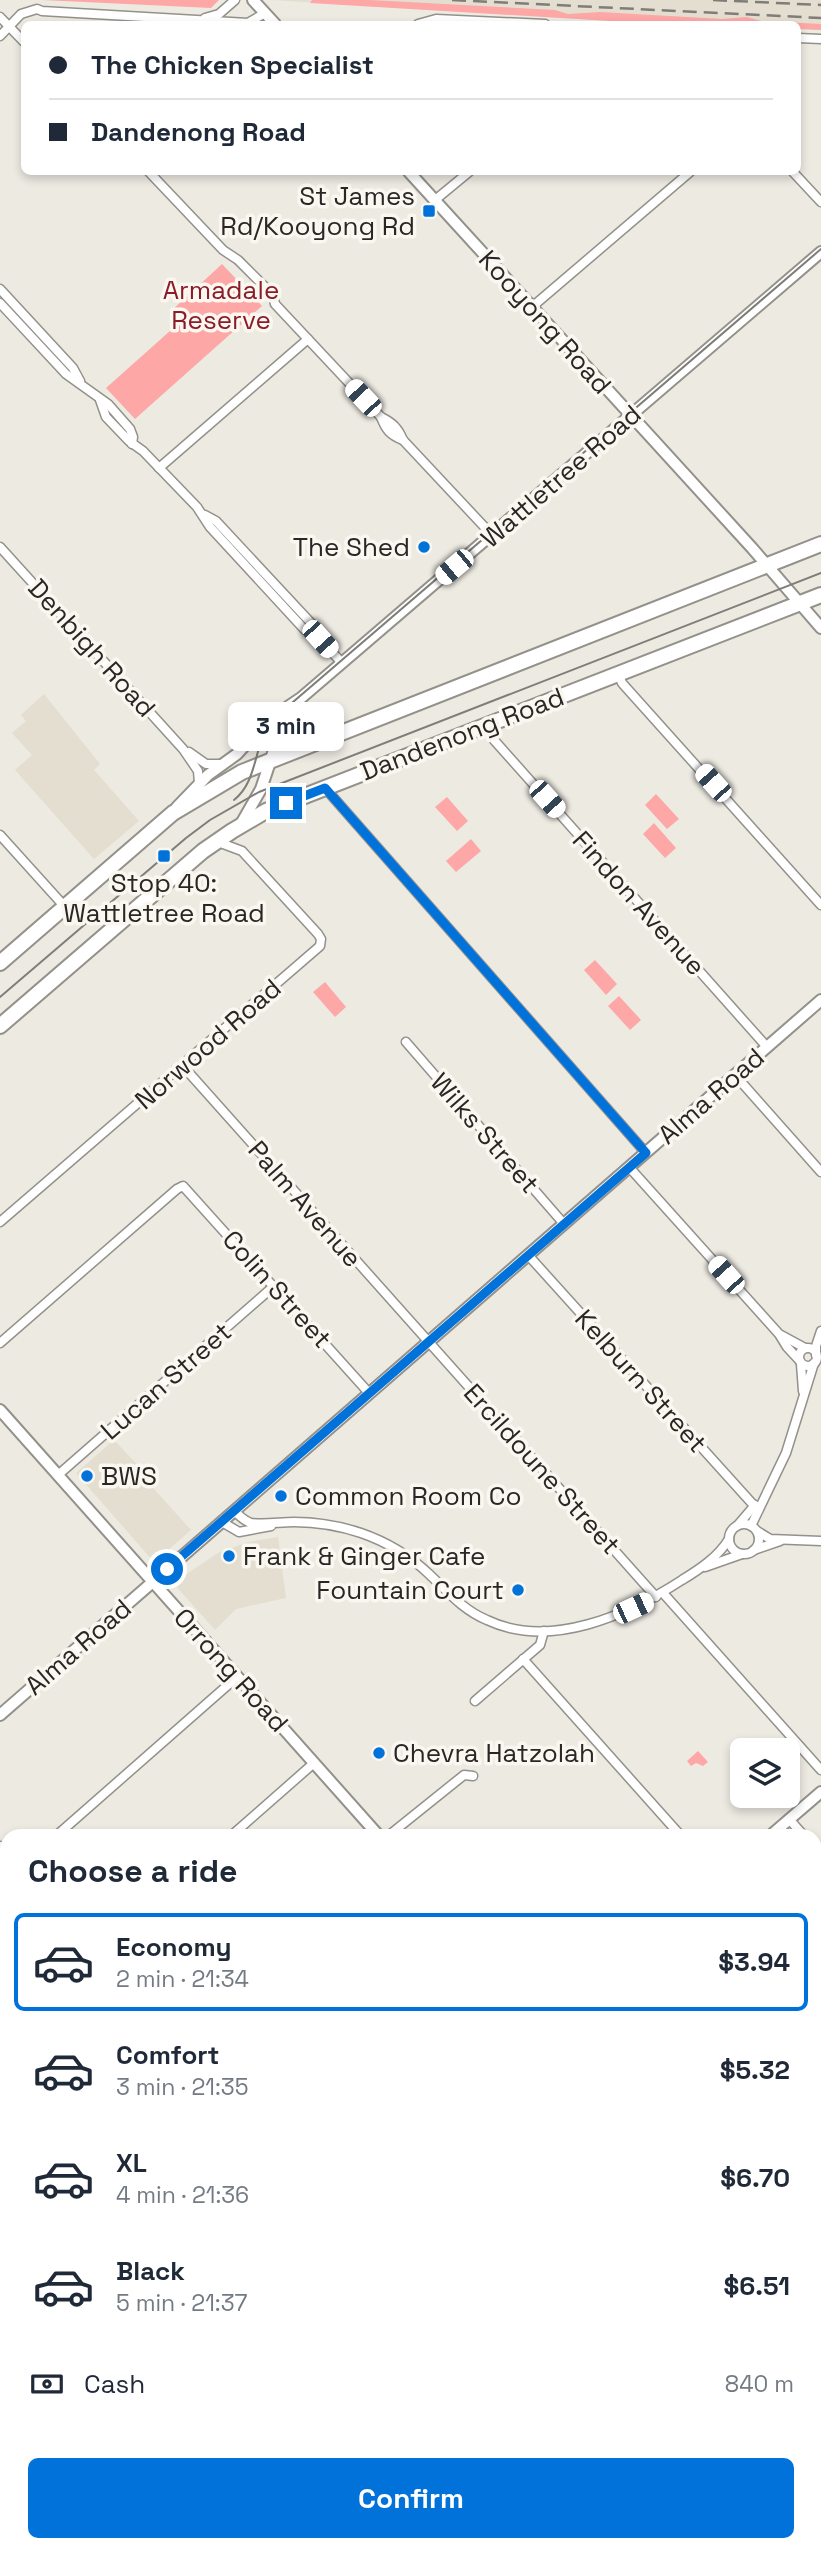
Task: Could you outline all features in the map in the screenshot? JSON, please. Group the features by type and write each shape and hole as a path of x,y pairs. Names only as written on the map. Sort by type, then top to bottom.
{"highway":[{"name":"Dandenong Road","path":"0,963 163,822 201,794 242,772 821,544"},
{"name":"Dandenong Road","path":"0,1026 216,841 270,809 821,595"}],"street":[{"path":"202,19 219,14 235,0"},
{"path":"253,0 272,21"},
{"path":"21,21 28,15 43,11 213,21"},
{"path":"251,21 265,13"},
{"path":"0,17 21,39"},
{"path":"0,36 21,21"},
{"path":"429,21 480,21"},
{"path":"801,38 821,40"},
{"path":"152,175 223,250 238,260 273,295 275,303 381,417 399,429 403,440 492,535"},
{"name":"Kooyong Road","path":"412,175 767,565 821,628"},
{"path":"435,200 465,175"},
{"path":"532,307 686,175"},
{"path":"796,175 821,202"},
{"name":"Wattletree Road","path":"163,822 199,783 228,761 264,723 302,698 821,252"},
{"path":"0,289 73,368 81,383"},
{"path":"0,303 66,374 108,404 129,427 133,437 132,444 144,451 203,513 210,527 304,629 320,639 342,663"},
{"path":"159,468 308,339"},
{"name":"Denbigh Road","path":"0,547 183,749 198,771 199,783"},
{"path":"618,673 627,688 821,905"},
{"name":"Wattletree Road","path":"239,827 259,792 279,735 292,710 302,698"},
{"name":"Findon Avenue","path":"486,725 494,740 767,1047"},
{"name":"Denbigh Road","path":"183,749 211,765 228,761"},
{"path":"325,788 646,1153"},
{"path":"239,827 242,851"},
{"path":"0,835 65,907"},
{"name":"Norwood Road","path":"0,1222 313,953 321,943 318,934 242,851 216,841"},
{"name":"Alma Road","path":"0,1715 821,1000"},
{"name":"Wilks Street","path":"406,1042 564,1224"},
{"name":"Palm Avenue","path":"182,1065 428,1342"},
{"path":"735,1075 821,1172"},
{"path":"629,1167 801,1362 808,1366 815,1359"},
{"name":"Colin Street","path":"0,1343 183,1186 369,1393"},
{"name":"Kelburn Street","path":"528,1255 756,1508"},
{"name":"Lucan Street","path":"58,1475 274,1286"},
{"path":"803,1397 800,1352 821,1330"},
{"path":"234,1511 248,1522 327,1525 375,1539 416,1563 458,1602 487,1621 514,1628 544,1631 595,1621 659,1595 699,1569 723,1549 731,1532 756,1508 786,1453 815,1359 821,1330"},
{"path":"779,1334 814,1350 815,1359"},
{"name":"Ercildoune Street","path":"428,1342 821,1770"},
{"name":"Orrong Road","path":"0,1410 373,1829"},
{"path":"754,1550 758,1541 754,1529 756,1508"},
{"path":"222,1522 239,1532 280,1523"},
{"path":"737,1526 754,1529 764,1537 783,1541 821,1541"},
{"path":"729,1539 736,1551 744,1553"},
{"path":"699,1569 783,1541"},
{"path":"475,1701 540,1645 544,1631"},
{"path":"523,1659 675,1829"},
{"path":"64,1829 237,1677"},
{"path":"239,1829 314,1763"},
{"path":"397,1829 464,1775 473,1776"},
{"path":"778,1829 821,1792"},
{"path":"789,1819 798,1829"}],"shaded area":[{"path":"271,0 821,0 821,30 801,29 801,21 611,21"},
{"path":"44,694 100,764 94,770 139,821 94,859 15,770 32,755 12,733 26,721 21,715"},
{"path":"114,1440 148,1476 145,1479 191,1530 154,1562 76,1473"},
{"path":"278,1537 286,1598 236,1609 215,1630 173,1583 218,1553 248,1542"}],"green space":[{"path":"42,0 219,0 211,8"},
{"path":"312,0 370,0 555,10 568,14 600,12 722,19 747,17 761,21 610,21 310,3"},
{"path":"801,23 821,24 821,30 801,29"},
{"name":"Armadale Reserve","path":"222,264 262,306 135,419 106,388 180,322 171,311"},
{"path":"656,794 679,819 667,829 645,805"},
{"path":"447,797 468,821 457,831 435,807"},
{"path":"654,823 676,848 665,858 643,834"},
{"path":"471,839 481,851 456,872 446,861"},
{"path":"595,960 617,984 606,995 584,970"},
{"path":"325,982 346,1007 335,1017 313,992"},
{"path":"619,996 641,1020 630,1030 608,1006"},
{"path":"698,1751 708,1762 703,1766 696,1763 691,1766 687,1761"}],"tram line":[{"path":"234,800 248,782 262,740 272,720 821,249"},
{"path":"0,997 186,838 210,820 259,792 821,573"}],"railway":[{"path":"452,0 821,18"},
{"path":"713,0 821,5"}],"place":[{"name":"St James Rd/Kooyong Rd","path":"429,211"},
{"name":"The Shed","path":"424,547"},
{"name":"Stop 40: Wattletree Road","path":"164,856"},
{"name":"BWS","path":"87,1476"},
{"name":"Common Room Co","path":"281,1496"},
{"name":"Frank & Ginger Cafe","path":"229,1556"},
{"name":"Fountain Court","path":"518,1590"},
{"name":"Chevra Hatzolah","path":"379,1753"}],"route":[{"path":"167,1569 646,1153 325,788 286,803"}]}
